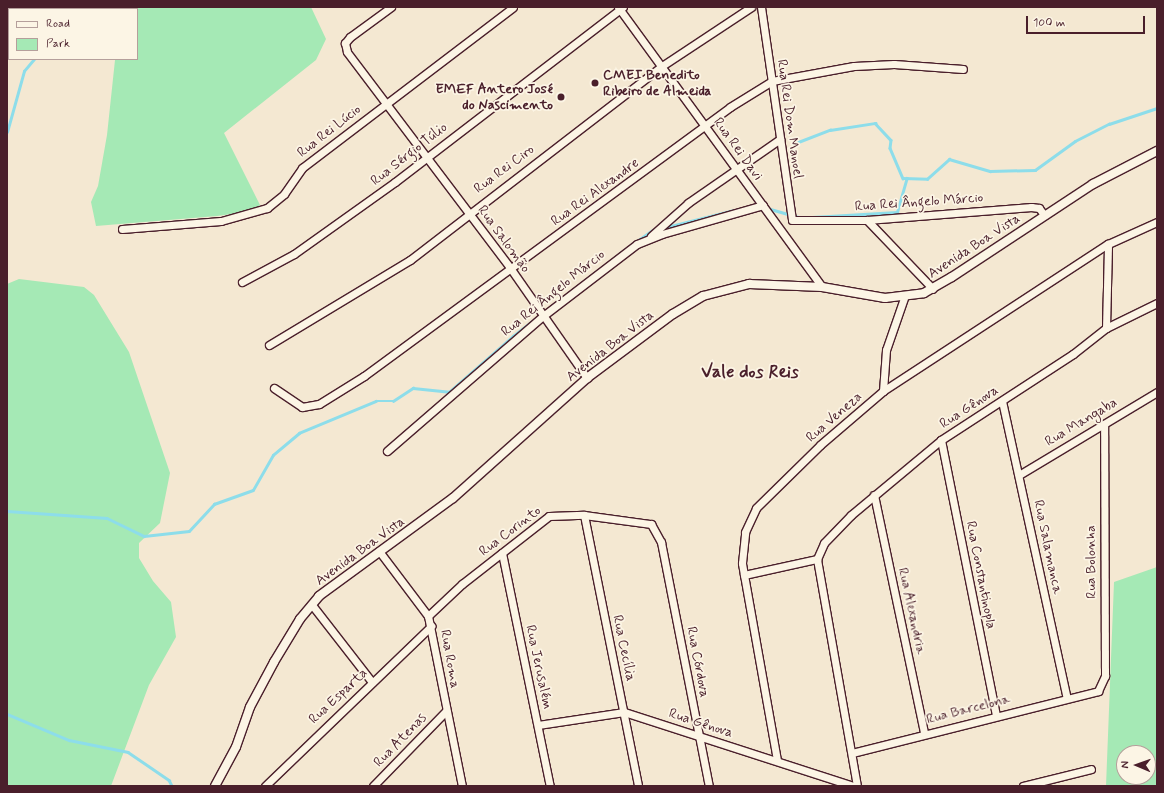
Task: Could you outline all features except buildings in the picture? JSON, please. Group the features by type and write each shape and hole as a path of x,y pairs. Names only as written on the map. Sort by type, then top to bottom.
{"street":[{"name":"Rua Salomão","path":"391,7 347,40 345,48 387,103 425,157 469,212 511,269 587,378"},
{"name":"Rua Rei Lúcio","path":"122,229 227,220 267,208 284,194 302,168 512,7"},
{"name":"Rua Rei Ciro","path":"269,345 410,260 469,212 662,66 751,7"},
{"name":"Rua Rei Dom Manoel","path":"761,7 792,220"},
{"name":"Rua Rei Davi","path":"620,8 822,287"},
{"name":"Rua Sérgio Túlio","path":"242,282 294,254 395,182 425,157 620,8"},
{"name":"Rua Rei Alexandre","path":"274,388 302,407 319,404 364,376 706,127 772,81 854,66 894,64 963,69"},
{"path":"650,238 688,203 780,139"},
{"name":"Avenida Boa Vista","path":"215,786 236,747 254,698 295,627 312,605 379,551 488,468 587,378 646,332 703,296 749,284 822,287 885,298 904,298 933,288 1092,184 1157,151"},
{"name":"Rua Rei Ângelo Márcio","path":"388,451 543,316 608,264 650,238 763,205"},
{"name":"Rua Rei Ângelo Márcio","path":"792,220 867,220 1031,207 1039,208 1044,215"},
{"path":"780,228 792,220"},
{"path":"867,220 933,288"},
{"name":"Rua Veneza","path":"777,760 744,575 745,532 756,508 820,445 883,391 1108,244 1157,222"},
{"path":"1106,328 1108,244"},
{"path":"883,391 886,350 904,298"},
{"name":"Rua Gênova","path":"817,559 830,535 874,495 941,440 1106,328 1157,303"},
{"name":"Rua Mangaba","path":"1019,475 1157,392"},
{"name":"Rua Salamanca","path":"1002,400 1067,698"},
{"name":"Rua Bolonha","path":"1091,694 1098,691 1105,676 1104,424"},
{"name":"Rua Constantinopla","path":"941,440 996,715"},
{"name":"Rua Alexandria","path":"874,495 924,733"},
{"name":"Rua Corinto","path":"428,616 462,584 549,516 584,515 647,522 655,527 661,542"},
{"name":"Rua Cecília","path":"584,515 638,786"},
{"name":"Rua Córdova","path":"661,542 709,786"},
{"name":"Rua Roma","path":"379,551 428,616 462,786"},
{"name":"Rua Jerusalém","path":"502,553 550,786"},
{"path":"744,575 817,559 857,786"},
{"path":"312,605 372,682"},
{"name":"Rua Esparta","path":"265,786 431,626"},
{"name":"Rua Barcelona","path":"852,753 996,715 1067,698 1091,694"},
{"name":"Rua Atenas","path":"373,786 446,711"},
{"name":"Rua Gênova","path":"538,725 624,712 777,760 853,786"},
{"path":"1023,786 1091,769"}],"green space":[{"path":"32,7 311,7 326,39 316,60 224,133 260,205 253,211 217,216 96,226 91,202 98,186 107,135 115,60 138,60 138,8"},
{"path":"19,279 84,287 94,295 129,352 170,473 160,523 139,543 139,558 153,581 171,602 176,637 149,685 111,786 7,786 7,284"},
{"path":"1157,567 1157,786 1106,786 1114,582"}],"waterway":[{"path":"7,132 24,71 33,60"},
{"path":"793,144 830,130 875,123 891,140 890,148 903,178 927,179 949,159 990,171 1035,170 1075,141 1109,124 1157,108"},
{"path":"812,217 897,212 907,178"},
{"path":"767,208 799,217"},
{"path":"663,228 734,210"},
{"path":"637,241 653,230"},
{"path":"7,511 107,518 144,536 189,531 214,504 253,490 273,455 299,433 376,401 393,401 413,388 449,392 513,336 628,247"},
{"path":"7,714 69,740 128,752 169,780 172,786"}],"place":[{"name":"CMEI Benedito Ribeiro de Almeida","path":"595,83"},
{"name":"EMEF Antero José do Nascimento","path":"561,97"}],"district":[{"name":"Vale dos Reis","path":"750,372"}]}
